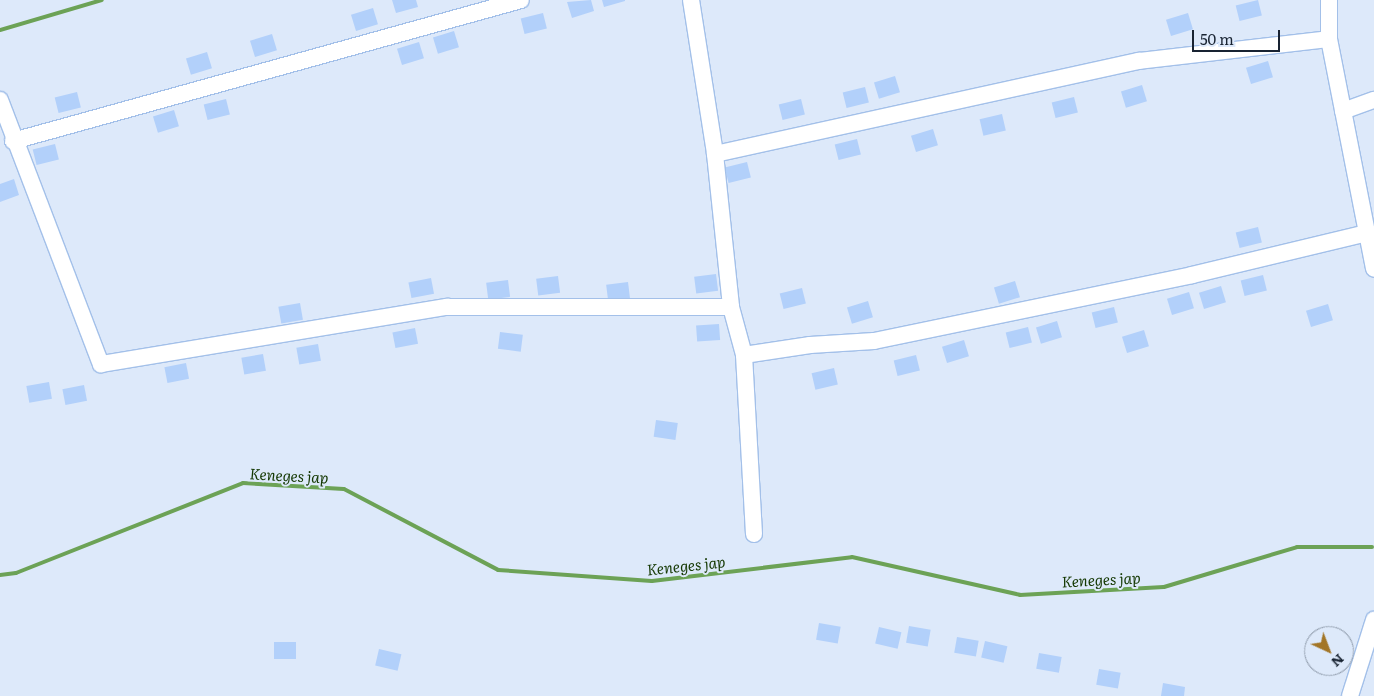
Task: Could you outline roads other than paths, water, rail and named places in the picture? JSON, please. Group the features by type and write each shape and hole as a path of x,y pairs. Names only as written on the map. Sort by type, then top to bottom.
{"street":[{"path":"13,141 521,0"},
{"path":"692,0 715,154 731,307 744,355 754,534"},
{"path":"1329,0 1329,39 1374,268"},
{"path":"715,154 1139,61 1329,39"},
{"path":"0,100 13,141 100,364 447,308 731,307"},
{"path":"1343,111 1374,100"},
{"path":"744,355 810,345 874,341 1192,275 1367,233"},
{"path":"1350,696 1374,620"}],"waterway":[{"path":"0,30 102,0"},
{"name":"Keneges jap","path":"0,575 16,573 243,483 344,489 498,570 652,581 852,557 1020,595 1164,587 1297,547 1372,547"}]}
